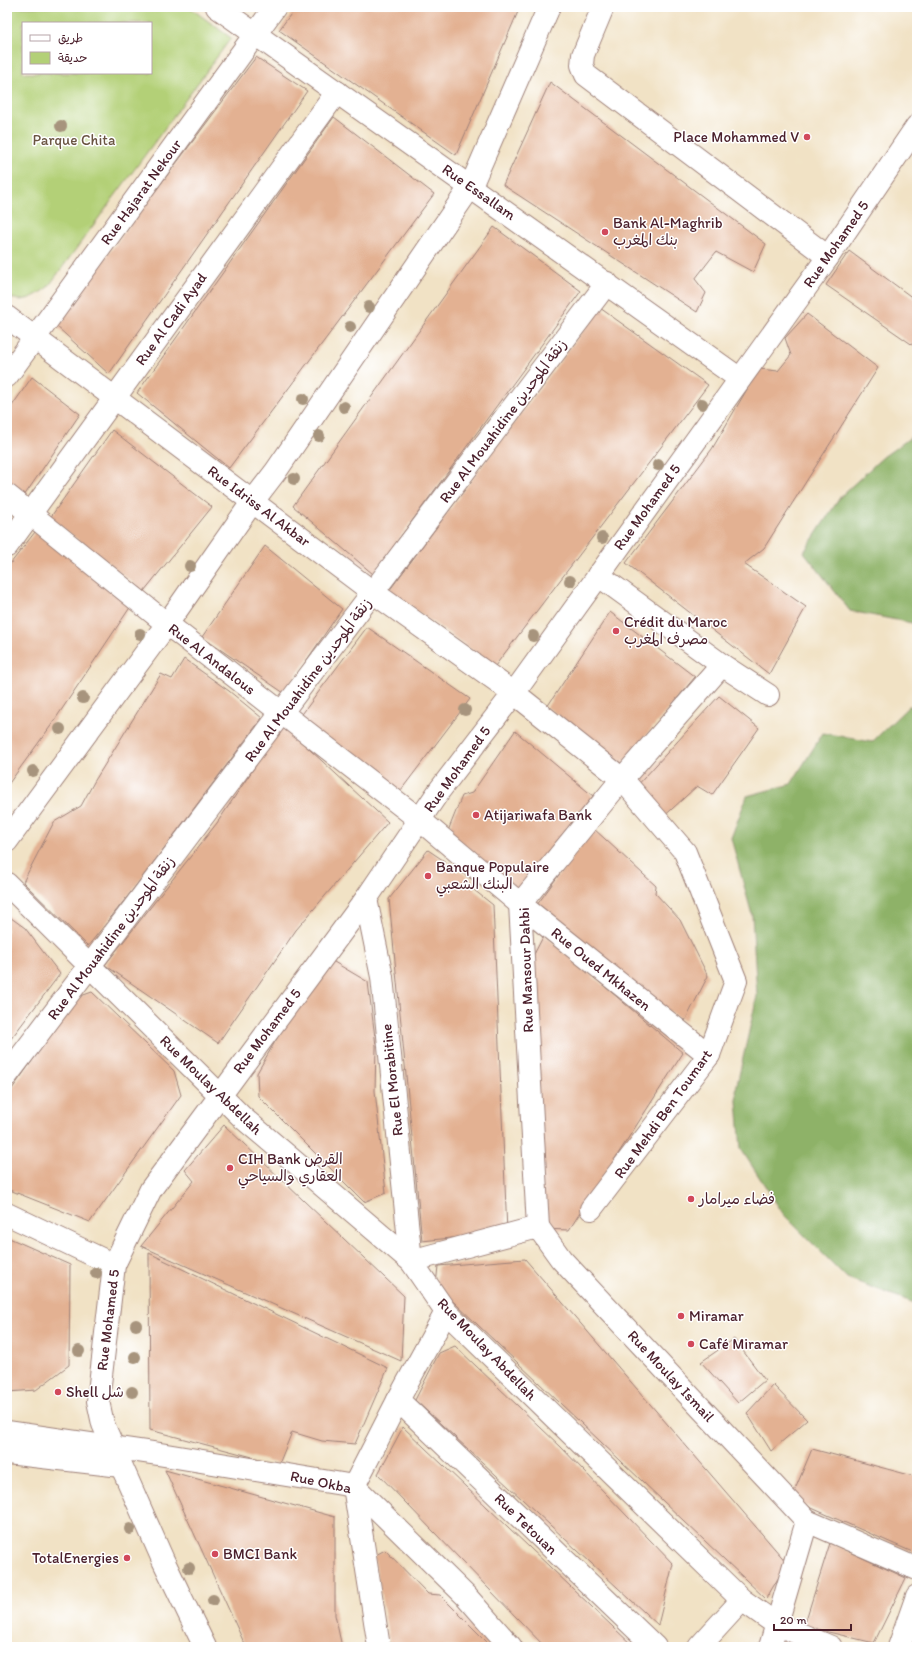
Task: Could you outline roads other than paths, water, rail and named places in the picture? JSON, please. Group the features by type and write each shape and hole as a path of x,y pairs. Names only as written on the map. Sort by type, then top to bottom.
{"street":[{"name":"Rue Essallam","path":"217,7 740,378"},
{"name":"Rue Hajarat Nekour","path":"7,376 275,7"},
{"path":"7,841 167,624 253,501 276,471 471,186 549,7"},
{"path":"603,7 584,55 582,65 586,75 828,257"},
{"name":"Rue Al Cadi Ayad","path":"7,546 113,398 337,92"},
{"name":"Rue Mohamed 5","path":"206,1647 163,1560 103,1424 98,1401 114,1265 151,1189 366,899 439,791 514,693 598,574 828,257 917,126"},
{"name":"Rue Al Mouahidine زنقة الموحدين","path":"7,1075 607,284"},
{"name":"Rue Idriss Al Akbar","path":"7,317 374,593 514,693"},
{"name":"Rue Al Andalous","path":"7,495 167,624 420,820"},
{"path":"598,574 722,665 768,695"},
{"name":"Rue Mansour Dahbi","path":"538,1227 520,904 622,779 722,665"},
{"name":"Rue Mehdi Ben Toumart","path":"514,693 622,779 686,852 736,981 709,1055 591,1209"},
{"name":"Rue Oued Mkhazen","path":"420,820 520,904 709,1055"},
{"name":"Rue Moulay Abdellah","path":"7,884 243,1118 411,1262 446,1312 742,1600 776,1624 831,1647"},
{"name":"Rue El Morabitine","path":"366,899 382,977 411,1262"},
{"path":"7,1214 114,1265"},
{"path":"411,1262 538,1227"},
{"name":"Rue Moulay Ismail","path":"538,1227 561,1259 807,1521"},
{"path":"379,1647 354,1486 398,1400 446,1312"},
{"name":"Rue Tetouan","path":"398,1400 655,1647"},
{"path":"7,1432 118,1456"},
{"path":"7,1453 118,1456"},
{"name":"Rue Okba","path":"118,1456 354,1486 466,1596 511,1647"},
{"path":"770,1647 807,1521 917,1569"},
{"path":"899,1647 917,1596"},
{"path":"699,1647 742,1600"}],"place":[{"name":"Place Mohammed V","path":"807,137"},
{"name":"Bank Al-Maghrib بنك المغرب","path":"605,232"},
{"name":"Crédit du Maroc مصرف المغرب","path":"616,631"},
{"name":"Atijariwafa Bank","path":"476,815"},
{"name":"Banque Populaire البنك الشعبي","path":"428,876"},
{"name":"CIH Bank القرض العقاري والسياحي","path":"230,1168"},
{"name":"فضاء ميرامار","path":"691,1199"},
{"name":"Miramar","path":"681,1316"},
{"name":"Café Miramar","path":"691,1344"},
{"name":"Shell شل","path":"58,1392"},
{"name":"BMCI Bank","path":"215,1554"},
{"name":"TotalEnergies","path":"127,1558"}],"park label":[{"name":"Parque Chita","path":"74,140"}]}
